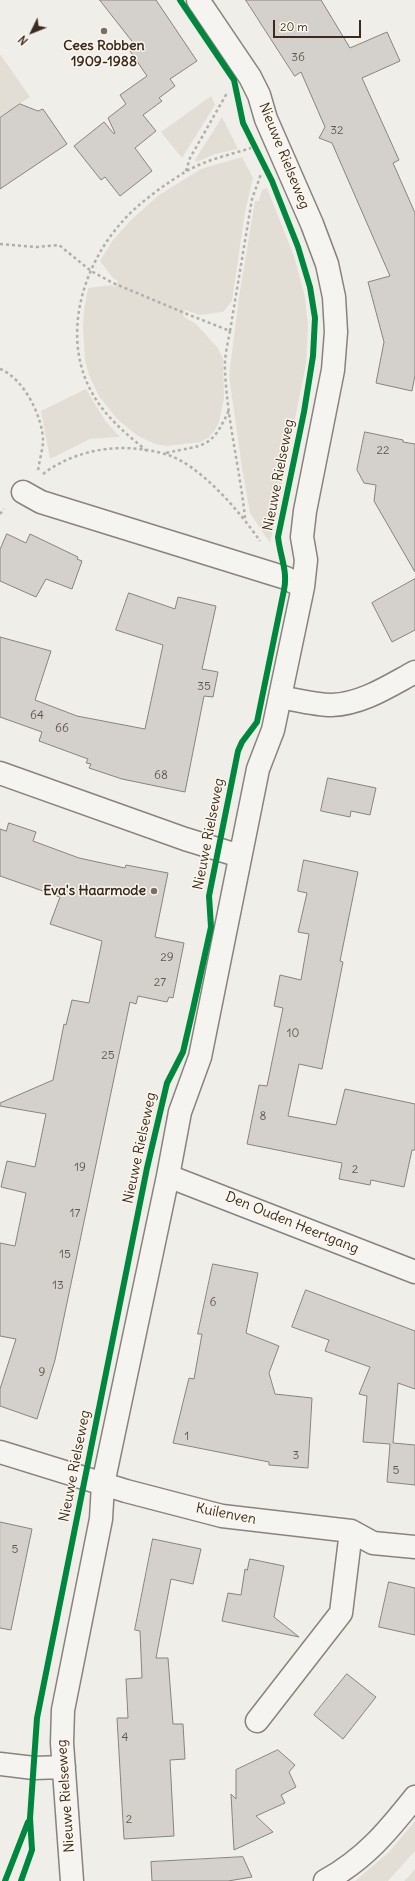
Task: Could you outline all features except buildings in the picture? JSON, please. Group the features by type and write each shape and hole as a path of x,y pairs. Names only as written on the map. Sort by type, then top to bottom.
{"street":[{"name":"Nieuwe Rielseweg","path":"72,1881 62,1743 63,1710 101,1520 104,1484 180,1112 200,1057 258,769 273,730 280,697 295,582 306,560 302,537 305,511 333,370 336,332 334,297 327,264 312,224 266,119 259,95 250,77 198,0"},
{"path":"30,485 41,502 295,582"},
{"path":"280,697 331,705 349,703 373,694 415,672"},
{"path":"0,773 186,839 240,856"},
{"name":"Den Ouden Heertgang","path":"168,1176 415,1272"},
{"name":"Kuilenven","path":"0,1452 104,1484 222,1516 351,1531 373,1543 415,1547"},
{"path":"257,1721 342,1613 351,1531"},
{"path":"0,1764 34,1768 64,1767"},
{"path":"325,1881 340,1872 374,1846 415,1797"}],"path":[{"path":"186,172 190,158 228,91"},
{"path":"147,451 119,428 101,408 90,389 81,367 78,341 78,318 82,292 90,271 103,247 121,222 143,202 186,172 254,144"},
{"path":"245,518 242,486 229,409 225,369 252,198 262,173"},
{"path":"0,244 37,247 58,245 90,271 113,283 230,331"},
{"path":"0,369 5,371 26,392 37,413 43,442 30,485"},
{"path":"166,454 198,447 210,442 220,430 229,409"},
{"path":"30,485 53,466 72,457 99,449 124,448 166,454 187,465 212,485 245,518 295,582"}],"shaded area":[{"path":"0,54 30,97 0,117"},
{"path":"211,96 215,105 182,158 161,132"},
{"path":"222,117 238,149 215,154 197,162 195,160"},
{"path":"242,157 253,178 245,212 232,301 223,312 200,315 185,310 183,316 196,324 217,347 223,358 224,399 219,422 209,437 201,442 167,446 155,444 138,436 117,419 99,396 89,375 85,361 83,326 88,288 111,285 115,287 118,281 113,278 100,261 113,240 130,221 159,195 201,169"},
{"path":"267,188 294,256 305,297 308,327 306,364 270,543 250,513 229,376 239,297 255,201 259,201 262,190"},
{"path":"86,389 106,422 120,437 90,439 50,459 41,411"},
{"path":"415,1821 415,1851 388,1881 355,1881 389,1852"},
{"path":"415,1869 415,1881 404,1881 407,1878"}],"cycle path":[{"path":"21,1881 32,1850 30,1818 37,1718 147,1168 167,1083 183,1052 211,927 209,896 238,751 242,742 257,722 284,590 285,576 278,537 304,412 313,356 315,318 310,287 298,247 272,181 243,123 234,80 180,0"},
{"path":"5,1881 28,1822"}],"place":[{"name":"Cees Robben 1909-1988","path":"104,31"},
{"name":"Eva's Haarmode","path":"154,891"}]}
